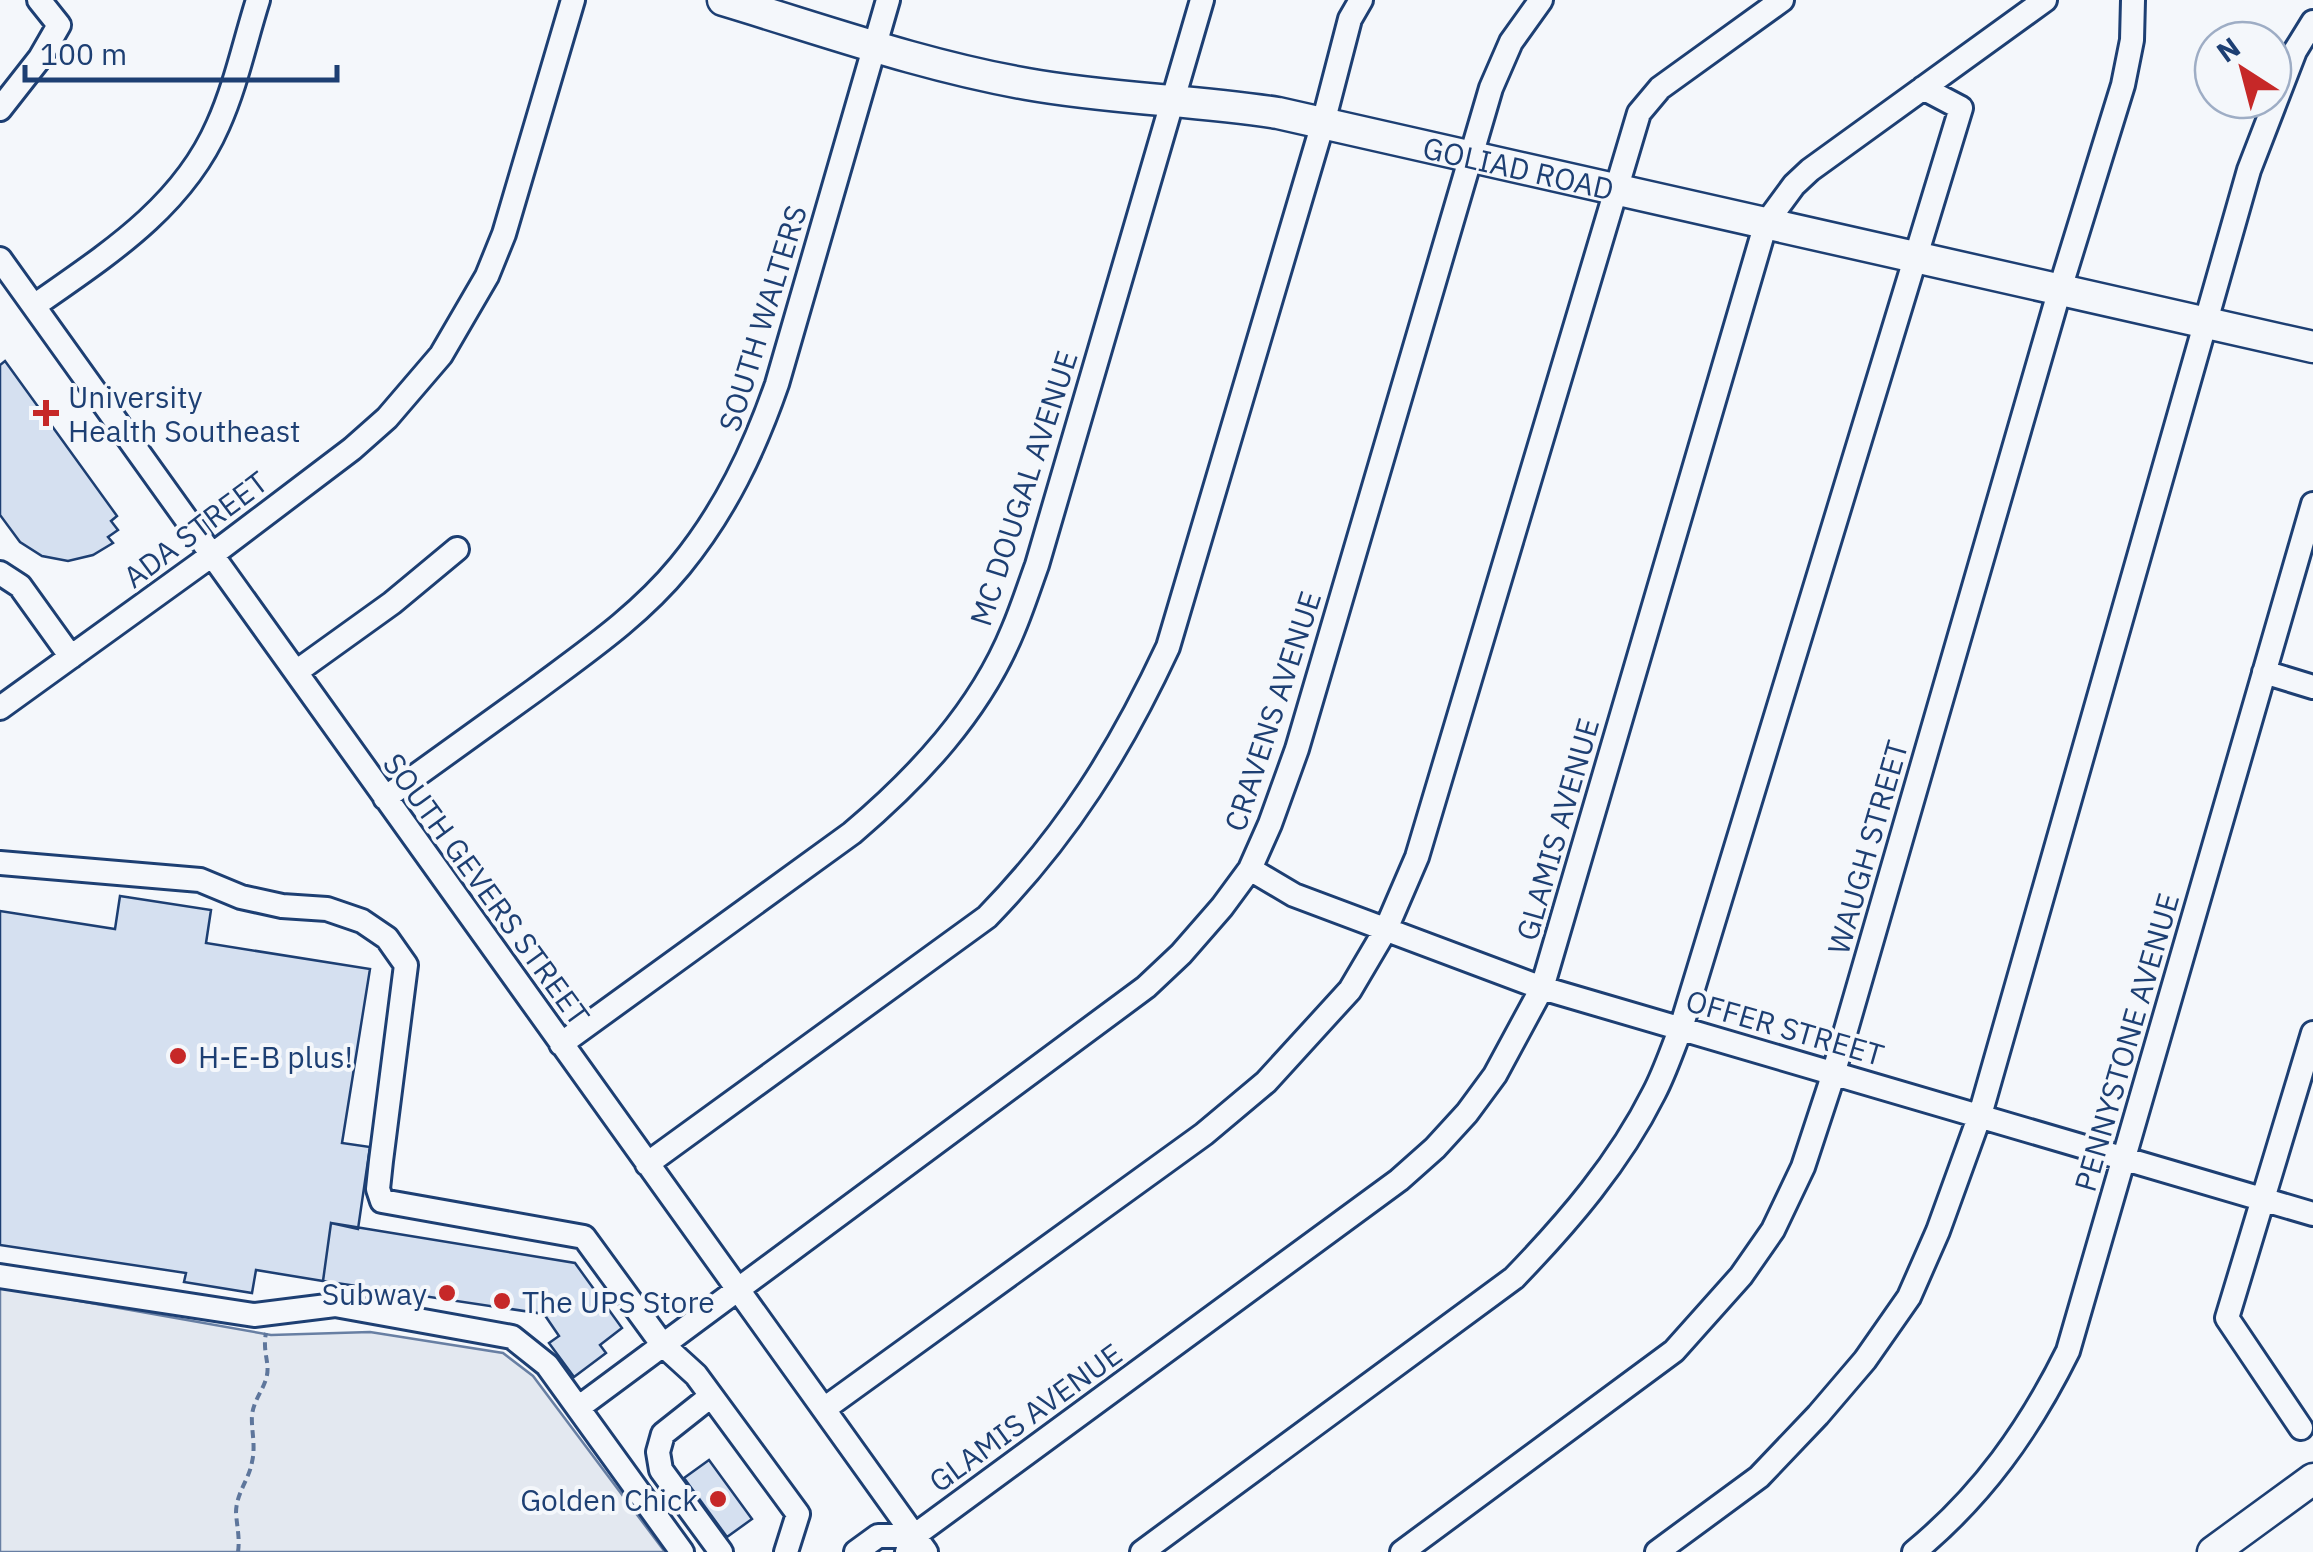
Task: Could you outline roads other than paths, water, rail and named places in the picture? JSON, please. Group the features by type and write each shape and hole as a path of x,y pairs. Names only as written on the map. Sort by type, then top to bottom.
{"main road":[{"name":"GOLIAD ROAD","path":"723,0 986,76 1030,85 1221,104 1323,123 2313,347"},
{"path":"2213,1552 2313,1479"}],"street":[{"path":"0,109 40,58 59,25 39,0"},
{"path":"34,306 139,229 188,176 218,126 258,0"},
{"name":"ADA STREET","path":"0,708 212,556 352,449 387,418 441,355 487,276 504,234 573,0"},
{"name":"SOUTH WALTERS","path":"385,798 604,639 668,580 711,525 760,433 777,384 888,0"},
{"name":"MC DOUGAL AVENUE","path":"561,1044 852,833 894,798 964,716 1012,633 1037,565 1202,0"},
{"path":"647,1164 987,917 1033,870 1088,796 1138,711 1168,647 1323,123 1350,18 1361,0"},
{"name":"CRAVENS AVENUE","path":"578,1408 1146,987 1181,954 1250,869 1297,748 1500,64 1541,0"},
{"path":"824,1409 1204,1134 1266,1082 1350,990 1386,930 1416,857 1639,113 1660,88 1782,0"},
{"name":"GLAMIS AVENUE","path":"916,1547 1399,1180 1435,1148 1495,1074 1542,988 1766,223 1810,170 2044,0"},
{"name":"WAUGH STREET","path":"1402,1552 1674,1351 1741,1276 1773,1230 1803,1167 2123,85 2132,40 2132,0"},
{"path":"1657,1552 1759,1477 1818,1415 1865,1360 1908,1296 1938,1231 1980,1115 2255,153 2295,52 2313,22"},
{"path":"1142,1552 1514,1278 1562,1228 1612,1162 1654,1092 1681,1028 1961,108 1923,88"},
{"name":"SOUTH GEVERS STREET","path":"0,259 824,1409 916,1547"},
{"name":"PENNYSTONE AVENUE","path":"1914,1552 1983,1487 2016,1445 2068,1351 2313,504"},
{"path":"296,672 392,603 457,549"},
{"path":"0,573 31,598 71,657"},
{"path":"2264,672 2313,686"},
{"path":"0,863 200,880 255,900 327,909 362,920 387,938 406,966 380,1175 382,1201 584,1237 662,1344 696,1374 798,1514 782,1549"},
{"name":"OFFER STREET","path":"1250,869 1294,895 1542,988 2313,1214"},
{"path":"2301,1428 2227,1318 2313,1033"},
{"path":"0,1276 254,1315 336,1305 512,1338 548,1365 682,1552"},
{"path":"711,1396 663,1434 658,1452 661,1470 722,1552"},
{"path":"856,1552 878,1536 916,1547"}],"place":[{"name":"University Health Southeast","path":"46,413"},
{"name":"H-E-B plus!","path":"178,1056"},
{"name":"Subway","path":"447,1293"},
{"name":"The UPS Store","path":"502,1301"},
{"name":"Golden Chick","path":"718,1499"}]}
